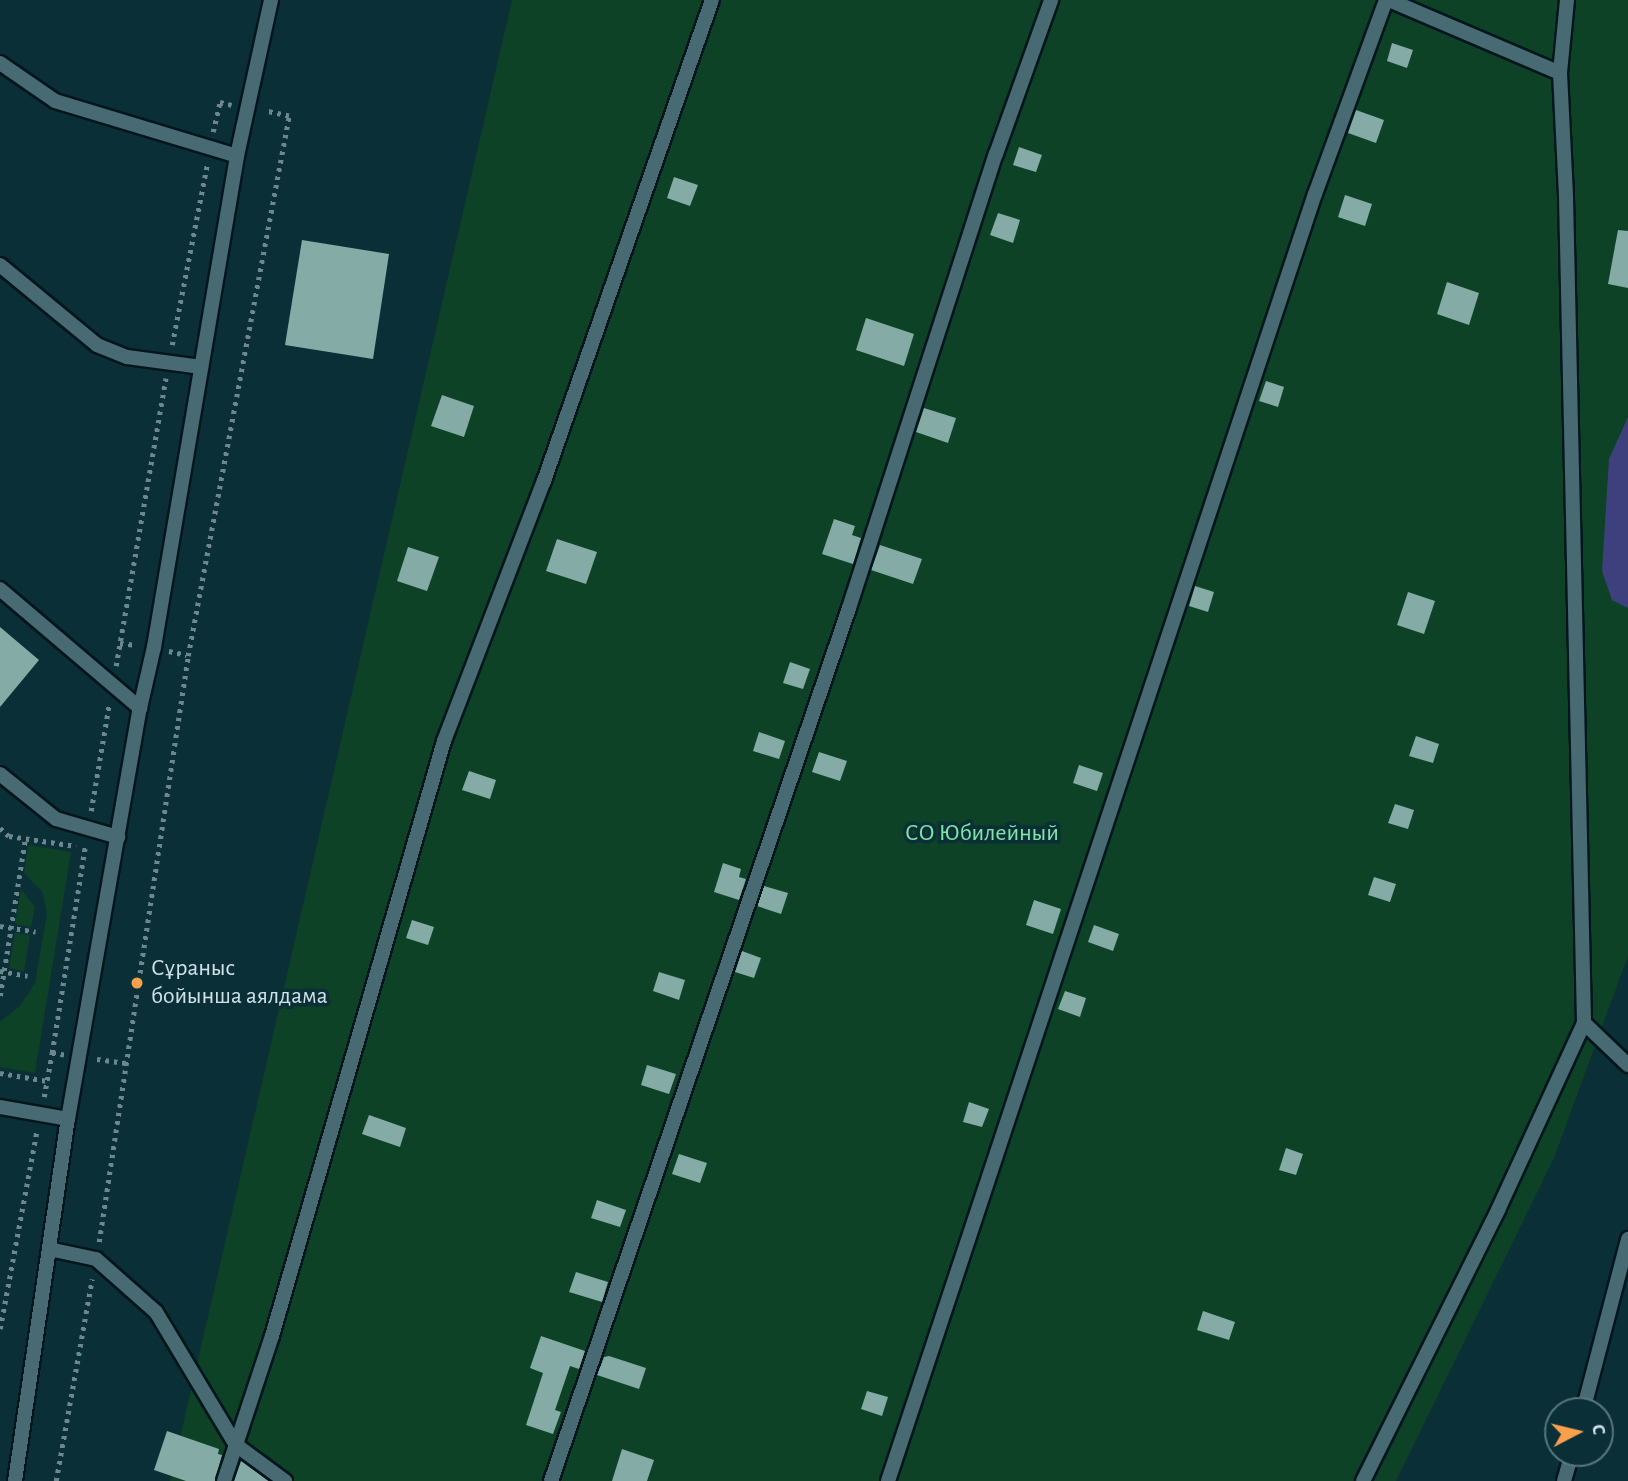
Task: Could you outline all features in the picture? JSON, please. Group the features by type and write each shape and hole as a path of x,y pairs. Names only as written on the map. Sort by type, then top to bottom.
{"lane":[{"path":"15,1481 68,1119 140,708 154,647 237,156 271,0"},
{"path":"224,1481 272,1336 444,741 544,481 712,0"},
{"path":"551,1481 840,635 996,154 1051,0"},
{"path":"888,1481 1315,194 1387,0 1560,73"},
{"path":"1363,1481 1498,1210 1584,1023 1566,197 1560,73 1567,0"},
{"path":"0,63 55,101 237,156"},
{"path":"0,265 97,345 127,357 169,365 201,367"},
{"path":"0,589 140,708"},
{"path":"0,774 56,819 118,837"},
{"path":"1584,1023 1628,1065"},
{"path":"0,1107 68,1119"},
{"path":"1587,1397 1628,1239"},
{"path":"49,1249 96,1259 156,1312 236,1445 285,1481"}],"path":[{"path":"0,1329 52,1053 112,685 169,365 220,102 289,116 188,656 96,1259 56,1481"},
{"path":"0,828 9,836 25,840 87,848"},
{"path":"0,996 25,840"},
{"path":"0,926 36,932"},
{"path":"2,971 28,976"},
{"path":"52,1053 126,1063"},
{"path":"0,1073 47,1081"}],"green space":[{"name":"СО Юбилейный","path":"512,0 1628,0 1628,956 1554,1158 1396,1481 170,1481"},
{"path":"28,845 71,852 35,1073 0,1067 0,1022 20,1006 35,983 47,914 43,893 24,873"},
{"path":"21,889 35,907 31,927 15,924"},
{"path":"15,933 30,935 24,971 9,968"}],"shaded area":[{"path":"1628,417 1628,608 1612,600 1602,571 1609,459"}],"building":[{"path":"1392,43 1413,50 1407,68 1387,61"},
{"path":"1356,110 1384,120 1376,143 1348,133"},
{"path":"1019,147 1042,155 1036,172 1013,165"},
{"path":"674,177 698,185 690,206 667,198"},
{"path":"1345,195 1372,204 1365,226 1338,217"},
{"path":"998,213 1020,220 1013,243 990,235"},
{"path":"1618,230 1628,231 1628,288 1608,284"},
{"path":"302,240 389,254 373,359 285,345"},
{"path":"1447,282 1479,293 1469,325 1437,314"},
{"path":"866,318 914,334 904,366 856,350"},
{"path":"1266,381 1284,387 1278,407 1259,401"},
{"path":"442,395 474,406 464,437 431,426"},
{"path":"924,408 956,418 948,443 916,432"},
{"path":"834,519 855,526 852,535 861,538 853,564 822,554"},
{"path":"557,539 597,552 586,584 546,571"},
{"path":"880,545 922,559 913,584 871,570"},
{"path":"408,547 439,557 427,591 397,581"},
{"path":"1195,586 1214,592 1208,612 1189,606"},
{"path":"1408,592 1435,601 1424,634 1397,625"},
{"path":"0,627 39,660 0,707"},
{"path":"790,662 810,669 803,689 783,683"},
{"path":"759,732 785,741 779,759 753,751"},
{"path":"1416,736 1439,744 1433,763 1409,756"},
{"path":"819,752 847,761 840,781 812,772"},
{"path":"1079,765 1103,773 1097,791 1073,783"},
{"path":"469,771 496,780 490,799 462,790"},
{"path":"1395,804 1414,810 1408,829 1388,823"},
{"path":"723,863 741,869 739,877 746,879 739,900 714,892"},
{"path":"1374,877 1396,884 1390,902 1368,895"},
{"path":"764,886 788,893 781,914 757,906"},
{"path":"1034,900 1061,909 1053,934 1026,925"},
{"path":"412,920 434,927 428,945 406,938"},
{"path":"1094,925 1119,934 1113,951 1088,942"},
{"path":"742,951 761,958 754,978 735,972"},
{"path":"659,972 685,980 679,1000 653,991"},
{"path":"1065,991 1086,998 1080,1017 1058,1009"},
{"path":"647,1065 676,1074 669,1094 641,1085"},
{"path":"969,1102 989,1109 982,1127 963,1122"},
{"path":"369,1115 406,1128 400,1147 362,1134"},
{"path":"1286,1148 1303,1154 1296,1175 1279,1170"},
{"path":"679,1154 707,1163 700,1183 672,1174"},
{"path":"597,1200 626,1210 620,1227 591,1218"},
{"path":"576,1272 608,1282 602,1302 569,1292"},
{"path":"1203,1311 1235,1322 1229,1340 1197,1330"},
{"path":"541,1336 585,1351 579,1369 570,1366 555,1410 561,1412 553,1434 526,1425 543,1373 530,1368"},
{"path":"609,1356 646,1368 639,1389 597,1375 604,1357"},
{"path":"867,1391 888,1397 882,1416 861,1409"},
{"path":"167,1431 219,1449 218,1454 222,1455 215,1481 186,1481 154,1470"},
{"path":"622,1449 654,1460 647,1481 612,1481"},
{"path":"241,1461 243,1462 269,1481 234,1481"}],"place":[{"name":"Сұраныс бойынша аялдама","path":"137,983"}]}
